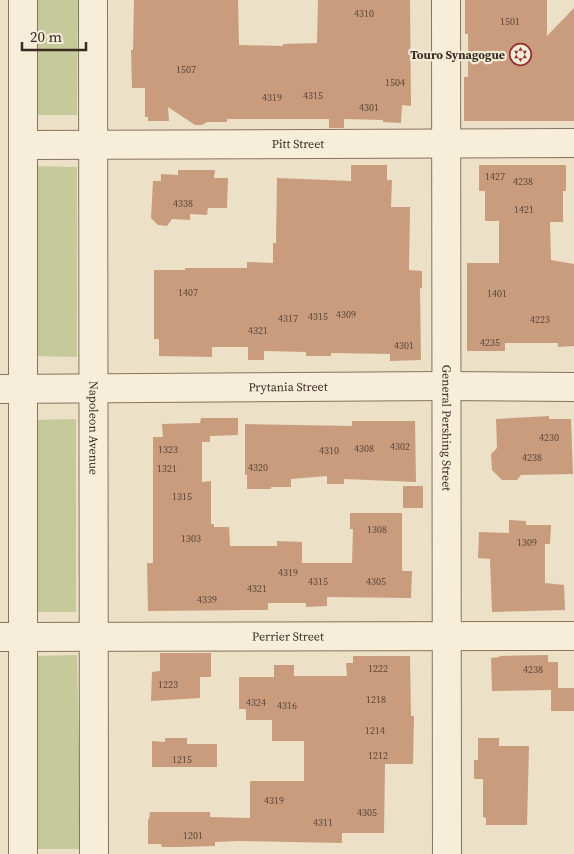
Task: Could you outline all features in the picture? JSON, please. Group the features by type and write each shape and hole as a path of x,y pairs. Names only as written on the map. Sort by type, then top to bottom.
{"street":[{"path":"23,0 23,144 12,389 12,637 23,854"},
{"name":"Napoleon Avenue","path":"93,0 94,854"},
{"name":"General Pershing Street","path":"446,0 447,854"},
{"name":"Pitt Street","path":"23,144 574,142"},
{"name":"Prytania Street","path":"12,389 574,387"},
{"name":"Perrier Street","path":"12,637 574,636"}],"green space":[{"path":"33,0 78,0 77,115 33,115"},
{"path":"34,166 77,167 77,357 34,356"},
{"path":"76,419 76,612 35,612 35,420"},
{"path":"77,655 81,849 34,849 34,656"}],"building":[{"path":"134,0 238,0 239,45 283,46 283,44 317,43 318,0 410,0 411,106 402,105 401,123 383,122 383,120 344,119 344,128 329,128 329,119 227,119 227,122 207,122 202,125 195,125 168,107 169,121 148,121 148,117 145,117 145,88 132,88 131,50 133,50"},
{"name":"Touro Synagogue","path":"465,0 547,0 547,36 574,8 574,121 464,121 464,77 468,77 468,34 465,34"},
{"path":"351,165 387,165 387,180 392,180 391,207 410,207 409,270 422,271 422,288 420,288 421,360 390,361 390,354 331,353 331,356 306,356 306,352 264,351 264,360 248,360 248,347 212,347 212,357 159,356 159,339 154,339 154,270 247,268 247,262 273,263 273,243 276,243 277,178 351,181"},
{"path":"479,165 566,165 566,191 563,191 563,222 550,222 551,260 574,264 574,346 558,347 558,343 505,343 505,351 467,351 467,263 499,263 499,221 485,221 485,191 479,191"},
{"path":"178,170 215,170 214,178 228,178 227,208 208,208 207,215 190,214 190,220 172,219 167,226 158,225 151,218 153,181 161,181 161,174 178,175"},
{"path":"549,416 549,419 571,419 573,474 521,475 517,480 502,480 492,470 491,454 497,448 496,419"},
{"path":"201,418 238,418 238,435 210,436 210,442 202,442 202,482 211,481 211,524 214,524 214,527 229,527 230,546 277,546 277,541 302,542 302,563 352,563 353,529 350,529 350,513 402,513 402,571 412,571 411,598 327,597 327,606 306,607 306,603 268,603 268,610 148,611 147,563 153,563 153,437 163,437 162,424 200,423"},
{"path":"352,421 415,421 416,482 344,479 344,484 327,484 327,476 291,479 291,487 247,489 247,475 245,475 245,424 352,426"},
{"path":"403,486 423,486 423,508 403,508"},
{"path":"509,520 526,521 526,525 551,525 550,544 545,544 545,583 564,585 565,610 492,612 490,559 478,558 479,532 509,533"},
{"path":"160,653 211,653 211,677 200,677 200,698 151,701 152,672 160,671"},
{"path":"548,655 548,662 558,662 558,688 574,688 574,711 551,711 551,690 492,691 491,658 499,656"},
{"path":"353,656 410,656 411,716 414,716 413,764 385,764 384,833 342,833 342,843 238,841 215,842 215,846 182,847 162,847 161,844 148,844 148,819 150,812 210,812 210,817 250,818 250,781 304,781 304,741 272,741 272,720 246,720 246,709 239,709 239,677 274,677 274,665 294,665 294,676 347,676 346,663 353,663"},
{"path":"165,738 187,738 187,744 217,744 217,767 152,767 152,741 165,742"},
{"path":"478,738 499,738 499,746 529,746 527,825 486,825 486,818 483,817 483,779 474,779 474,760 478,760"}],"place":[{"name":"Touro Synagogue","path":"521,55"}]}
